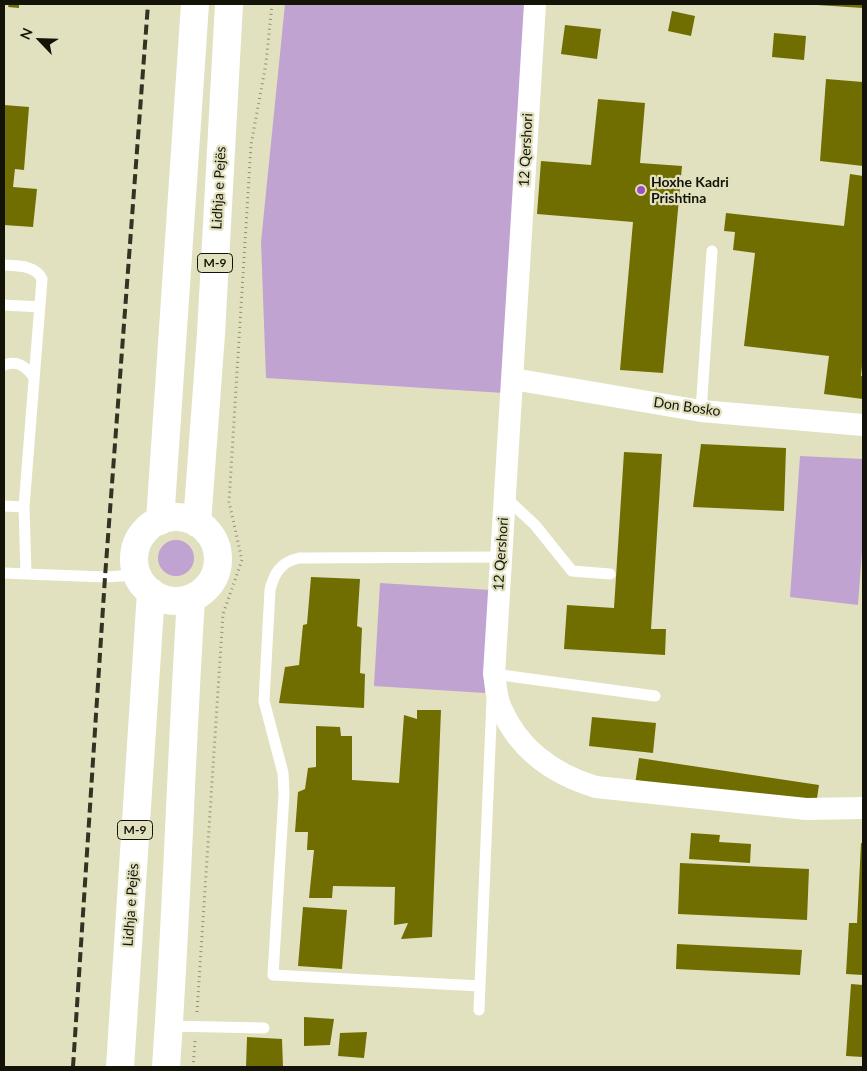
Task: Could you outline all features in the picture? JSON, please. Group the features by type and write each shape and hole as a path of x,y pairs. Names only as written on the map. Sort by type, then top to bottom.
{"highway":[{"name":"M-9","path":"160,521 195,4"},
{"name":"Lidhja e Pejës","path":"197,523 211,334 229,4"},
{"path":"172,518 185,518 197,523 208,531 215,542 218,562 212,582 203,592 191,598 170,601 144,584 134,565 137,544 146,531 160,521 172,518"},
{"name":"Lidhja e Pejës","path":"120,1067 144,584"},
{"path":"166,1067 181,751 191,598"}],"street":[{"name":"12 Qershori","path":"535,4 494,674 500,707 514,731 529,751 549,767 573,780 596,787 806,809 863,808"},
{"name":"Don Bosko","path":"512,379 701,410 863,426"}],"lane":[{"path":"701,410 712,251"},
{"path":"4,265 28,268 38,272 42,279 24,507 26,574"},
{"path":"4,305 40,307"},
{"path":"4,365 11,362 25,366 33,376"},
{"path":"505,497 535,525 572,571 610,574"},
{"path":"4,506 24,507"},
{"path":"480,986 272,976 284,794 283,773 268,720 264,682 270,590 273,578 287,561 299,558 501,556"},
{"path":"4,573 105,577 144,584"},
{"path":"479,1010 494,674 655,696"},
{"path":"169,1026 264,1028"}],"path":[{"path":"193,1067 223,614 242,560 229,502 251,145 266,63 272,4"}],"shaded area":[{"path":"285,4 532,4 504,393 266,378 261,242"},
{"path":"800,456 863,459 863,537 858,605 790,597"},
{"path":"176,540 183,541 189,545 193,551 193,565 189,571 183,575 176,576 169,575 163,571 159,565 158,558 159,551 163,545 169,541"},
{"path":"380,583 491,590 485,693 374,686"}],"building":[{"path":"9,4 19,4 19,8 8,7"},
{"path":"863,4 863,8 817,5"},
{"path":"672,11 695,16 691,36 668,31"},
{"path":"565,25 601,29 597,59 561,54"},
{"path":"774,33 806,36 804,60 772,57"},
{"path":"826,79 863,82 863,166 820,161"},
{"path":"598,99 645,103 640,163 682,166 663,373 620,370 633,222 537,214 541,161 591,165"},
{"path":"4,105 29,107 24,170 15,169 13,187 37,189 33,227 4,225"},
{"path":"850,174 863,176 863,356 861,376 863,376 863,399 824,394 829,356 744,346 755,253 733,250 735,232 724,231 726,213 844,226"},
{"path":"701,444 786,448 784,511 693,507"},
{"path":"624,452 662,454 651,629 666,629 665,655 564,649 567,605 614,608"},
{"path":"311,577 360,579 357,626 362,628 360,673 365,674 364,708 279,703 285,667 299,665 303,625 307,624"},
{"path":"417,710 441,710 432,937 401,939 408,923 394,925 395,887 333,886 332,898 309,898 314,850 307,850 308,832 295,832 298,792 305,789 308,768 316,767 316,726 340,727 341,736 352,736 352,780 399,783 404,715 417,719"},
{"path":"592,717 656,723 653,753 589,746"},
{"path":"639,758 819,785 814,818 634,791"},
{"path":"691,833 720,835 719,842 751,844 750,863 689,859"},
{"path":"861,843 863,843 863,975 846,974 849,923 857,923"},
{"path":"680,863 809,869 807,920 678,914"},
{"path":"303,907 347,910 342,969 298,966"},
{"path":"677,944 802,950 800,975 676,969"},
{"path":"851,984 863,985 863,1057 846,1056"},
{"path":"304,1017 334,1019 330,1045 304,1046"},
{"path":"367,1032 364,1058 338,1056 340,1033"},
{"path":"247,1037 282,1039 283,1067 246,1067"}],"railway":[{"path":"73,1067 105,577 148,4"}],"place":[{"name":"Hoxhe Kadri Prishtina","path":"641,190"}]}
